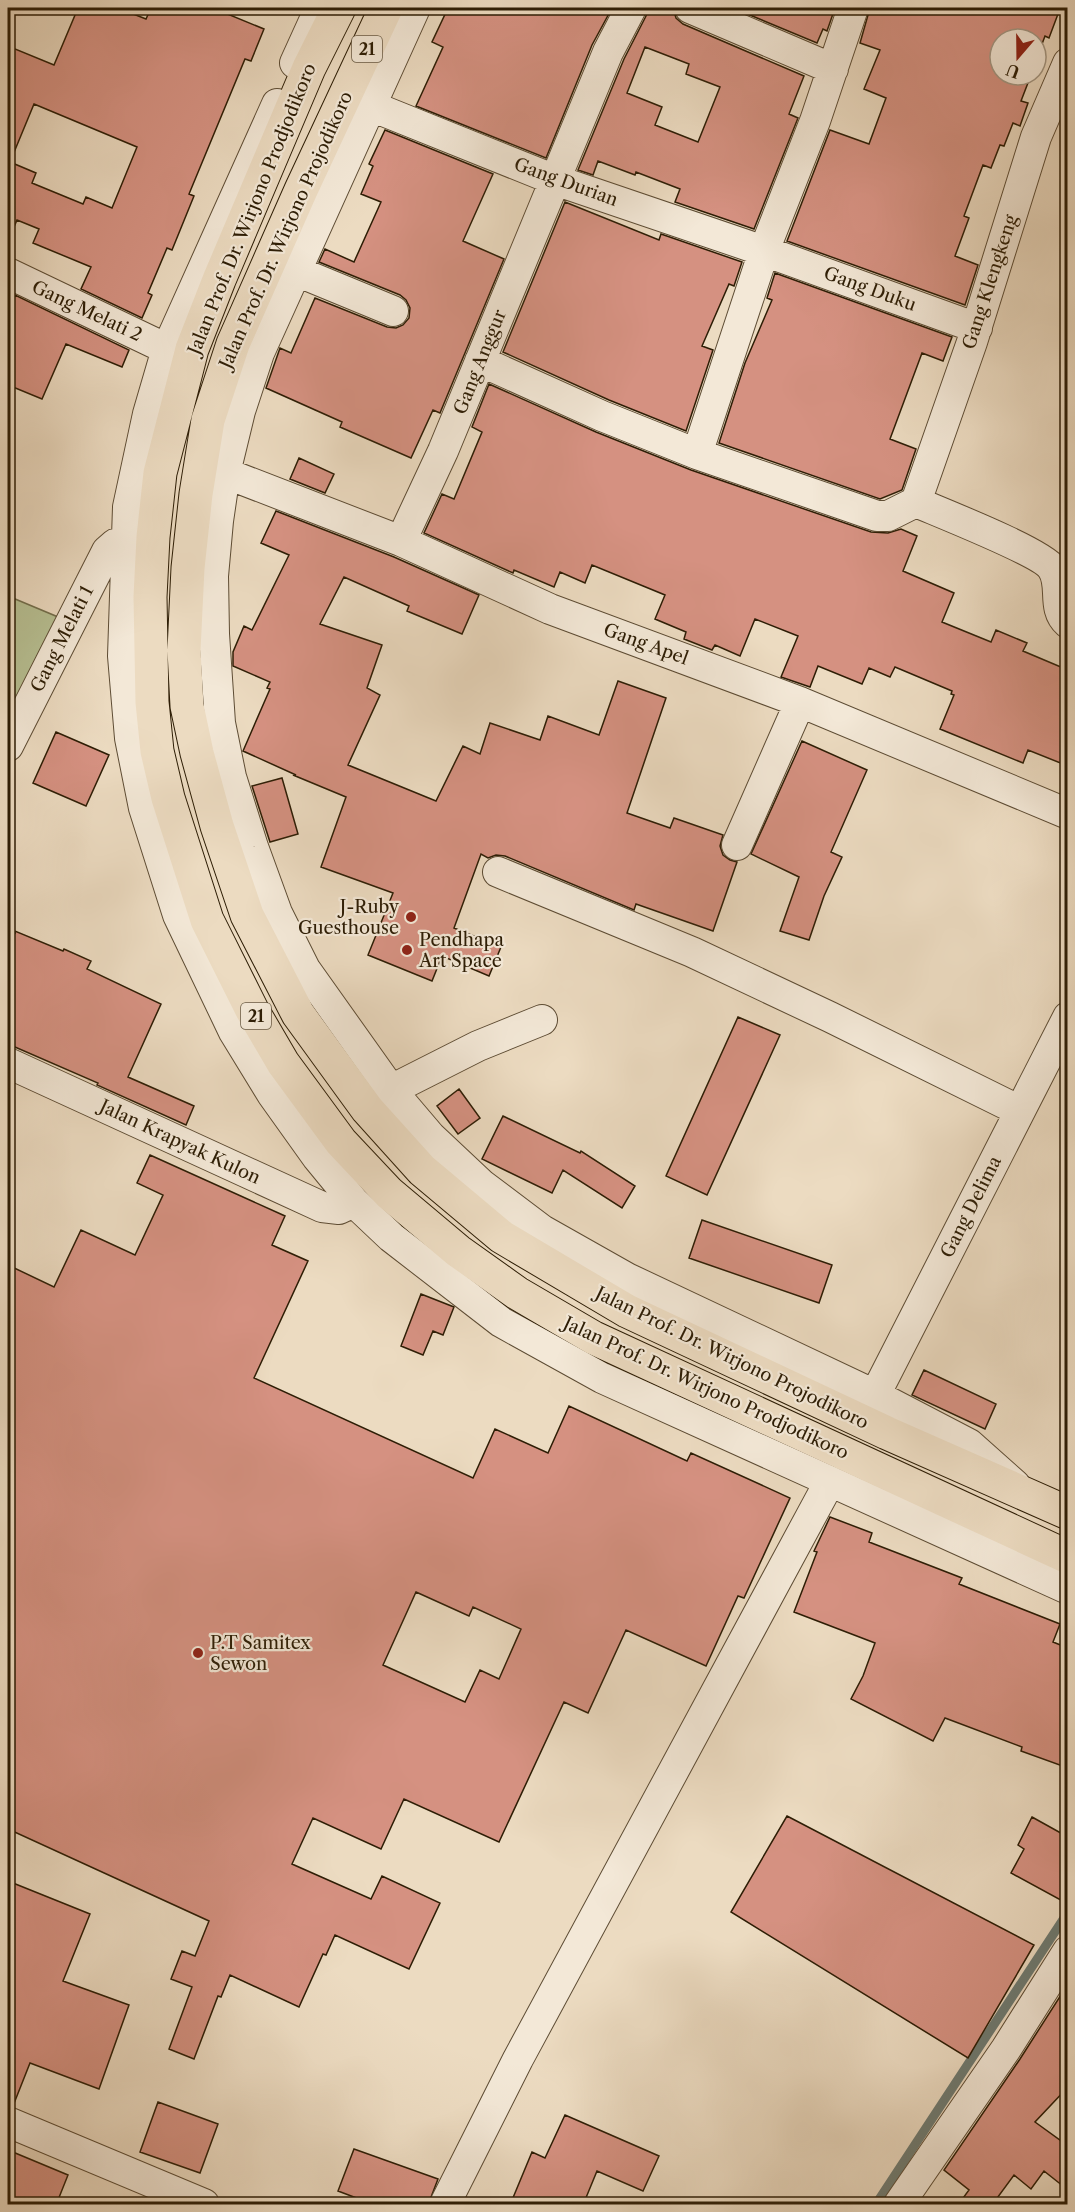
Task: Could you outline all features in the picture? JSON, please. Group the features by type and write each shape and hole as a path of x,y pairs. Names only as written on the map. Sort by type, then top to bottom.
{"highway":[{"name":"Jalan Prof. Dr. Wirjono Prodjodikoro","path":"339,8 309,68 219,280 192,350 160,473 153,537 150,642 152,702 158,751 177,828 207,920 252,1010 284,1063 349,1150 389,1193 458,1251 517,1293 594,1338 1068,1557"},
{"name":"Jalan Prof. Dr. Wirjono Projodikoro","path":"386,8 359,98 301,190 233,344 208,420 196,494 188,568 184,650 188,706 197,753 217,826 247,915 298,1014 367,1108 422,1170 502,1238 627,1311 887,1433 1068,1513"},
{"path":"309,68 359,98"}],"street":[{"path":"320,8 167,349 148,414 128,507 123,656 130,738 144,808 178,915 234,1032 272,1094 316,1157 354,1202 391,1237 501,1322 602,1378 1068,1589"},
{"path":"415,8 359,98 296,271 259,354 240,411 225,473 218,521 213,576 220,723 231,777 253,847 282,923 305,969 391,1090 431,1137 481,1184 542,1230 627,1278 875,1395 969,1444 1027,1495"},
{"name":"Gang Anggur","path":"401,542 443,451 608,52 631,8"},
{"path":"690,8 833,69"},
{"path":"697,454 764,251 815,122 853,8"},
{"name":"Gang Klengkeng","path":"916,502 977,328 1036,137 1068,63"},
{"name":"Gang Durian","path":"359,98 555,180 764,251"},
{"name":"Gang Duku","path":"764,251 977,328"},
{"path":"296,271 393,311"},
{"name":"Gang Melati 2","path":"8,273 167,349"},
{"path":"480,361 602,417 697,454 877,516 888,516 916,502 996,537 1047,563 1056,575 1058,608 1062,618 1068,623"},
{"name":"Gang Apel","path":"225,473 401,542 550,609 800,702 1068,814"},
{"name":"Gang Melati 1","path":"8,746 107,551 115,544 127,543"},
{"path":"737,845 800,702"},
{"path":"498,872 692,952 1020,1111"},
{"name":"Gang Delima","path":"875,1395 1068,1017"},
{"path":"391,1090 478,1046 542,1020"},
{"name":"Jalan Krapyak Kulon","path":"8,1063 322,1207 339,1209 354,1202"},
{"path":"445,2205 518,2059 830,1481"},
{"path":"899,2205 1065,1961"},
{"path":"8,2122 204,2205"}],"green space":[{"path":"8,596 70,622 8,741"}],"building":[{"path":"78,8 118,8 146,19 151,8 213,8 264,29 251,61 245,59 189,194 194,196 172,250 167,248 148,293 152,295 142,318 81,289 91,267 33,243 39,229 17,220 8,241 8,46 54,65","holes":["34,104 137,147 112,208 86,197 83,204 32,183 36,173 10,162"]},
{"path":"448,8 612,8 592,45 546,158 416,106 443,47 432,42"},
{"path":"648,8 673,8 676,18 683,24 804,76 789,114 798,118 754,229 675,202 680,189 636,172 635,175 598,161 593,175 578,170 624,59","holes":["645,47 689,64 686,74 720,87 698,142 655,125 662,107 627,93"]},
{"path":"733,8 835,8 827,31 823,29 817,43"},
{"path":"870,8 1042,8 1058,14 1049,38 1048,27 988,27 988,87 1026,87 1021,101 1028,103 1020,126 1013,123 1004,146 1000,145 991,168 983,165 964,216 969,218 955,256 978,265 965,305 787,241 830,130 869,144 886,98 864,89 880,50 860,43"},
{"path":"385,130 493,174 463,241 504,259 440,413 433,410 411,458 340,427 342,422 266,388 280,348 291,353 315,298 387,327 396,328 403,325 409,318 410,308 400,295 319,262 325,249 354,262 381,202 361,194 373,166 369,164"},
{"path":"565,202 659,240 661,234 742,262 734,286 729,284 702,346 713,350 686,431 609,400 503,352"},
{"path":"775,273 952,337 943,361 922,353 890,439 916,449 902,490 880,499 719,443 745,363 772,300 767,298"},
{"path":"8,295 14,298 15,295 129,350 122,367 66,344 42,399 8,385"},
{"path":"489,384 596,432 691,470 871,532 888,533 901,529 917,536 903,571 954,593 942,622 991,642 996,630 1027,643 1023,651 1068,670 1068,766 1028,750 1023,763 940,729 954,695 951,694 952,691 895,667 890,677 869,668 862,684 818,666 810,687 781,677 798,636 755,619 740,656 715,645 712,650 684,639 686,632 655,619 665,595 592,565 585,583 560,572 554,587 514,570 513,573 424,533 442,494 454,499 482,432 472,427"},
{"path":"299,458 334,474 325,493 290,479"},
{"path":"276,511 394,557 479,595 462,634 407,611 409,606 344,577 320,624 382,645 367,688 380,695 348,765 436,801 463,746 480,754 490,723 540,740 548,716 599,735 618,681 666,698 627,813 670,828 674,818 723,835 720,846 723,855 737,862 713,931 636,904 634,910 505,856 496,855 488,858 481,854 454,928 501,947 489,976 442,956 432,981 368,955 393,893 321,867 346,797 243,751 270,689 267,688 270,682 233,666 233,652 244,626 252,630 289,555 261,543"},
{"path":"56,732 109,755 86,806 33,783"},
{"path":"802,741 867,770 831,852 842,857 824,896 809,940 780,931 799,877 751,854"},
{"path":"282,778 298,834 270,842 252,786"},
{"path":"8,930 91,961 87,969 161,1004 128,1077 194,1106 186,1125 97,1085 98,1083 8,1046"},
{"path":"738,1017 780,1035 707,1195 666,1176"},
{"path":"459,1089 480,1118 458,1134 437,1106"},
{"path":"503,1116 580,1153 581,1151 635,1186 622,1208 563,1170 552,1193 482,1159"},
{"path":"150,1155 285,1216 272,1245 308,1261 254,1378 473,1478 495,1429 548,1453 569,1406 687,1461 691,1453 790,1498 744,1598 738,1596 706,1666 626,1630 588,1713 564,1702 499,1842 404,1799 381,1849 313,1818 292,1864 371,1899 382,1876 440,1903 409,1969 335,1935 326,1955 323,1954 299,2007 230,1975 221,1997 218,1996 194,2059 169,2049 192,1987 171,1979 182,1951 195,1956 209,1921 8,1829 8,1265 54,1287 81,1230 135,1255 163,1195 137,1183","holes":["416,1592 469,1616 473,1607 521,1629 499,1679 480,1670 465,1702 383,1665"]},
{"path":"702,1220 832,1265 819,1303 689,1258"},
{"path":"421,1294 454,1307 443,1335 433,1331 423,1355 401,1346"},
{"path":"924,1370 996,1404 985,1429 912,1395"},
{"path":"830,1517 872,1533 869,1542 962,1578 959,1584 1060,1624 1053,1642 1068,1648 1068,1768 1021,1751 1022,1747 945,1718 933,1741 851,1699 863,1676 875,1643 794,1612 817,1552 814,1551"},
{"path":"787,1816 1034,1945 968,2058 731,1912"},
{"path":"1032,1817 1068,1837 1068,1904 1011,1873 1024,1849 1018,1845"},
{"path":"8,1881 90,1914 63,1981 129,2005 99,2089 30,2063 13,2106 8,2105"},
{"path":"1068,1984 1068,2087 1035,2122 1068,2146 1068,2190 1044,2171 1031,2189 1014,2175 992,2205 958,2205 969,2190 944,2170"},
{"path":"158,2102 218,2124 200,2173 140,2152"},
{"path":"565,2115 659,2156 643,2191 597,2171 583,2205 510,2205 532,2152 545,2158"},
{"path":"354,2149 438,2179 428,2205 375,2205 338,2191"},
{"path":"8,2150 68,2175 56,2205 8,2205"}],"waterway":[{"path":"876,2204 1068,1912"}],"place":[{"name":"J-Ruby Guesthouse","path":"411,917"},
{"name":"Pendhapa Art Space","path":"407,950"},
{"name":"P.T Samitex Sewon","path":"198,1653"}]}
